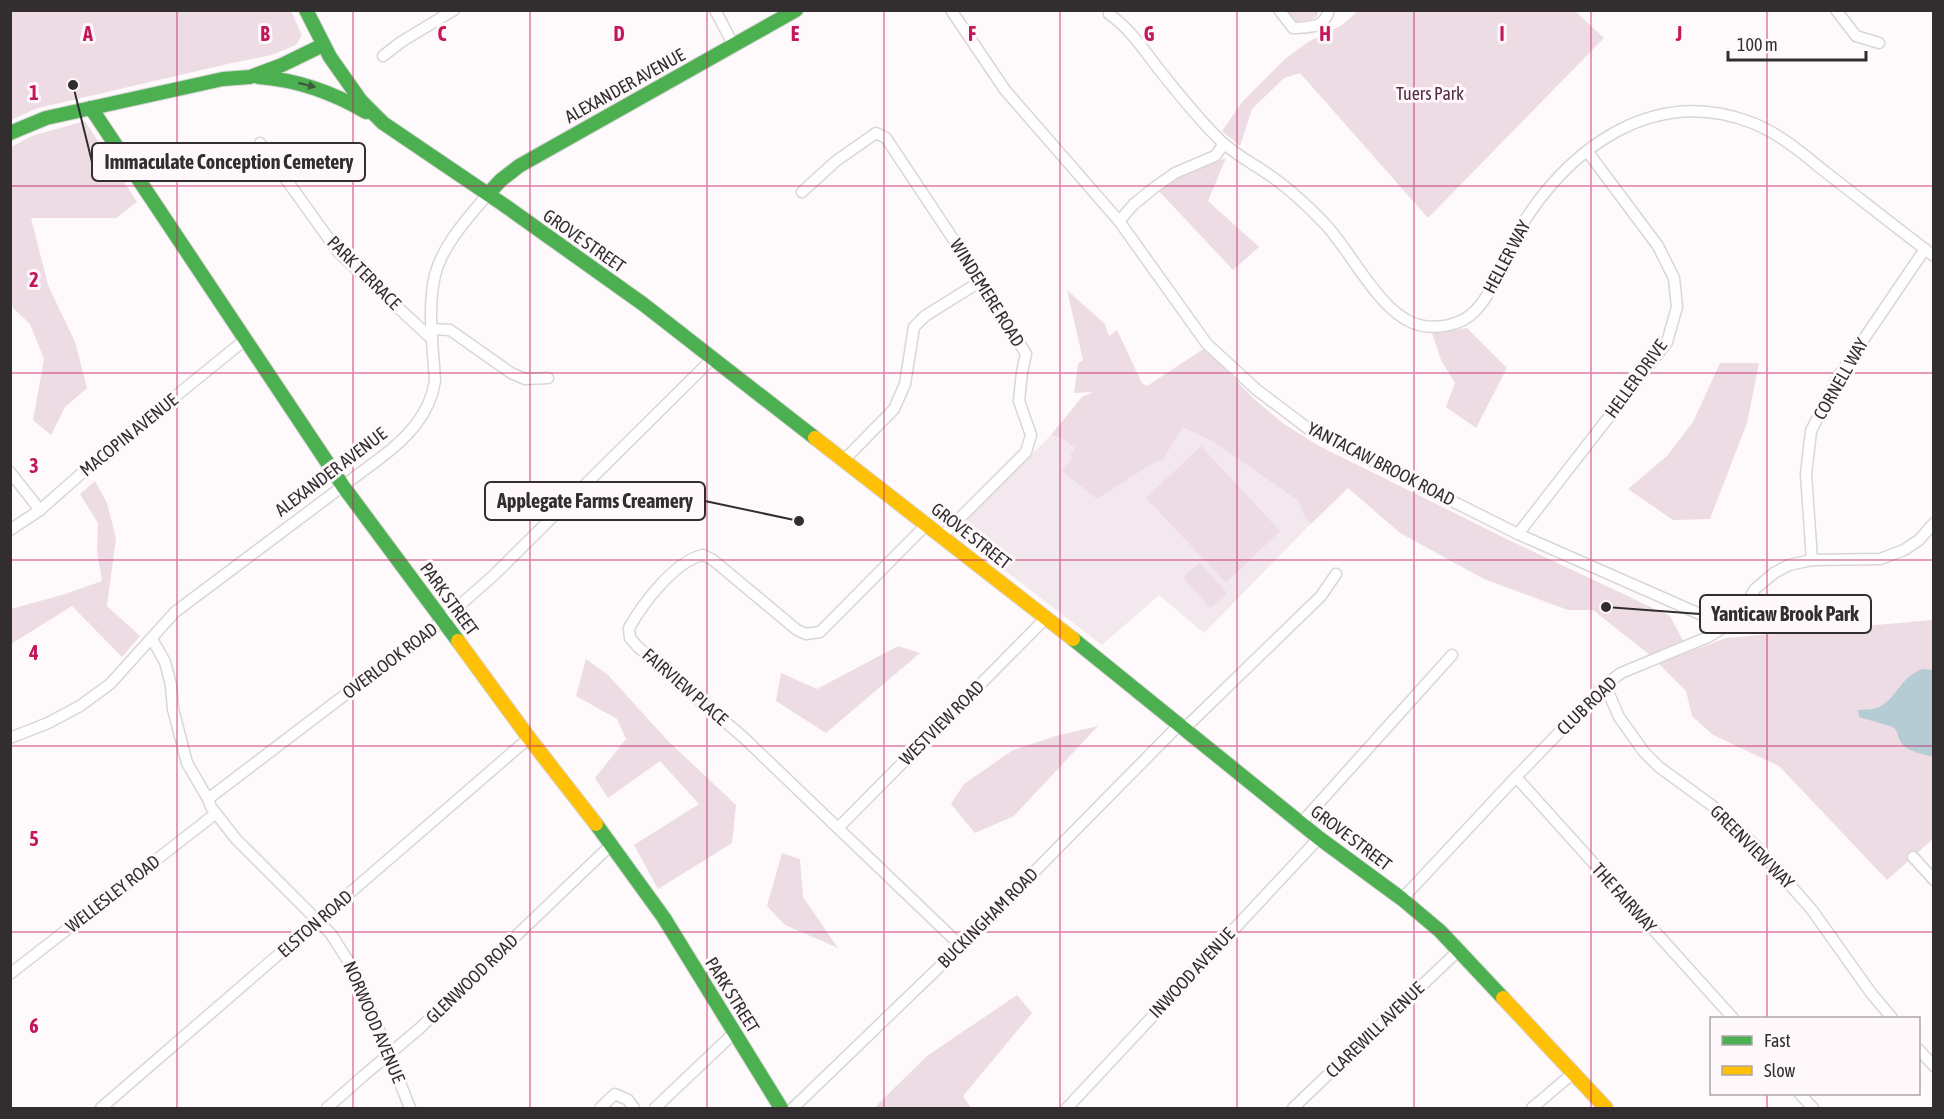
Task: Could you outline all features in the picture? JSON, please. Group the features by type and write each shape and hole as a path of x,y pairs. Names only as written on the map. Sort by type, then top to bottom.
{"main road":[{"name":"GROVE STREET","path":"306,10 330,57 352,89 383,123 488,194 713,358 1046,618 1319,838 1402,899 1440,931 1606,1108"},
{"name":"ALEXANDER AVENUE","path":"488,194 519,166 796,10"},
{"path":"250,77 282,65 323,45"},
{"path":"10,133 46,118 223,79 250,77 279,78 316,87 354,104 383,123"},
{"name":"PARK STREET","path":"91,108 344,486 529,738 612,844 664,918 781,1108"}],"street":[{"path":"383,56 401,42 454,10"},
{"path":"715,10 734,46"},
{"name":"YANTACAW BROOK ROAD","path":"951,10 1005,90 1119,221 1207,344 1257,390 1310,430 1518,534 1727,626"},
{"path":"1279,10 1293,28 1313,27 1322,23 1327,19 1329,10"},
{"path":"1836,10 1856,36 1879,43"},
{"name":"HELLER WAY","path":"1109,14 1124,25 1194,114 1224,144 1295,194 1328,226 1393,310 1413,323 1443,326 1458,322 1472,314 1483,303 1516,234 1532,210 1557,178 1596,143 1622,128 1653,116 1687,111 1737,118 1753,123 1783,139 1929,253"},
{"name":"WINDEMERE ROAD","path":"802,192 836,161 876,133 886,138 981,281 1026,354 1019,401 1031,435 1026,452 942,536"},
{"name":"PARK TERRACE","path":"260,143 339,253 432,334"},
{"path":"1119,221 1134,204 1155,187 1175,174 1215,156 1224,144"},
{"name":"HELLER DRIVE","path":"1518,534 1667,342 1677,307 1674,278 1658,246 1587,151"},
{"name":"ALEXANDER AVENUE","path":"10,738 48,723 80,706 110,684 175,612 344,486 409,433 425,413 433,394 435,381 432,295 436,273 456,233 488,194"},
{"name":"CORNELL WAY","path":"1812,560 1806,474 1811,431 1838,377 1929,253"},
{"path":"845,459 894,409 905,384 914,327 924,316 981,281"},
{"path":"432,334 450,330 512,373 525,379 548,378"},
{"name":"MACOPIN AVENUE","path":"10,530 40,510 92,464 246,339"},
{"name":"OVERLOOK ROAD","path":"208,799 442,621 494,575 713,358"},
{"path":"10,472 40,510"},
{"name":"CLUB ROAD","path":"1402,899 1605,685 1621,673 1708,637 1727,626 1736,620 1755,589 1774,573 1789,565 1812,560 1880,559 1904,550 1919,540 1934,523"},
{"name":"FAIRVIEW PLACE","path":"927,524 820,632 806,634 796,630 703,555 694,556 682,564 657,590 629,628 630,638 638,647 743,737 961,946"},
{"name":"BUCKINGHAM ROAD","path":"793,1108 961,946 1182,726 1321,596 1336,574"},
{"name":"WESTVIEW ROAD","path":"838,828 1046,618"},
{"name":"NORWOOD AVENUE","path":"152,639 167,669 173,709 187,763 215,814 236,839 331,934 357,975 410,1108"},
{"path":"1300,823 1452,655"},
{"name":"GREENVIEW WAY","path":"1605,685 1619,717 1644,752 1659,767 1714,807 1757,847 1812,910 1871,993 1891,1017"},
{"name":"ELSTON ROAD","path":"101,1108 529,738"},
{"name":"THE FAIRWAY","path":"1516,777 1732,1017"},
{"name":"WELLESLEY ROAD","path":"10,974 215,814"},
{"name":"INWOOD AVENUE","path":"1067,1108 1319,838"},
{"name":"GLENWOOD ROAD","path":"327,1108 420,1028 612,844"},
{"path":"1913,857 1934,880"},
{"name":"CLAREWILL AVENUE","path":"1293,1108 1458,951"},
{"path":"655,1108 734,1033"},
{"path":"1920,1051 1934,1066"},
{"path":"1532,1108 1572,1074"},
{"path":"600,1108 615,1094 628,1100 634,1108"},
{"path":"1801,1095 1813,1108"}],"shaded area":[{"path":"1183,412 1330,504 1204,633 1159,595 1102,645 955,532 1051,435"}],"green space":[{"path":"11,10 291,11 302,35 296,45 272,55 38,108 11,120"},
{"path":"1287,11 1318,11 1317,16 1305,24 1297,24"},
{"name":"Tuers Park","path":"1358,11 1575,11 1604,38 1428,218 1300,73 1284,78 1252,109 1240,146 1222,131 1243,101 1285,59 1308,42 1342,25"},
{"path":"85,121 137,202 116,218 31,218 48,285 75,342 87,388 65,407 51,435 33,420 44,359 30,324 13,308 11,301 11,147 32,136"},
{"path":"1226,158 1208,201 1259,247 1233,270 1158,190 1188,172"},
{"path":"1067,290 1105,324 1109,336 1117,330 1142,383 1147,386 1205,348 1254,399 1284,424 1319,446 1511,541 1670,616 1689,652 1726,638 1933,620 1933,839 1887,880 1779,766 1713,735 1692,716 1686,691 1651,656 1593,610 1568,610 1484,579 1400,533 1348,488 1311,524 1304,516 1299,501 1212,441 1183,427 1163,459 1097,499 1062,471 1073,457 1070,454 1075,448 1062,438 1051,435 1082,397 1093,392 1074,393 1078,364 1083,360"},
{"path":"1467,328 1507,368 1476,428 1446,407 1455,383 1441,360 1432,333"},
{"path":"1720,363 1759,363 1747,423 1710,519 1673,520 1628,489 1667,456 1693,422"},
{"path":"1201,446 1280,531 1226,583 1146,498"},
{"path":"95,481 107,503 116,538 107,606 140,636 122,657 72,606 11,644 11,609 102,581 97,551 98,523 80,494"},
{"path":"1200,563 1227,593 1210,608 1183,577"},
{"path":"898,646 920,653 826,733 776,701 781,673 817,689"},
{"path":"586,659 608,675 668,741 736,805 732,843 658,889 634,845 699,804 660,761 608,798 595,778 626,739 617,719 576,696"},
{"path":"1098,726 1014,816 975,833 951,804 964,784 1013,750"},
{"path":"782,853 800,859 803,897 838,948 785,925 767,906"},
{"path":"1017,995 1032,1013 963,1096 971,1108 875,1108 927,1056"}],"water":[{"path":"1923,669 1933,670 1933,757 1909,749 1899,740 1893,727 1859,717 1858,710 1881,706 1910,676"}],"traffic: fast":[{"path":"306,10 330,57 361,101 383,123 504,205 643,304 815,438"},
{"path":"488,194 519,166 796,10"},
{"path":"10,133 46,118 223,79 250,77 282,65 323,45"},
{"path":"259,77 314,88 366,112"},
{"path":"91,108 343,486 458,641"},
{"path":"1073,639 1319,838 1402,899 1440,931 1503,998"},
{"path":"596,824 664,918 781,1108"}],"traffic: slow":[{"path":"815,438 1073,639"},
{"path":"458,641 596,824"},
{"path":"1503,998 1606,1108"}],"place":[{"name":"Immaculate Conception Cemetery","path":"73,85"},
{"name":"Applegate Farms Creamery","path":"799,521"},
{"name":"Yanticaw Brook Park","path":"1606,607"}]}
